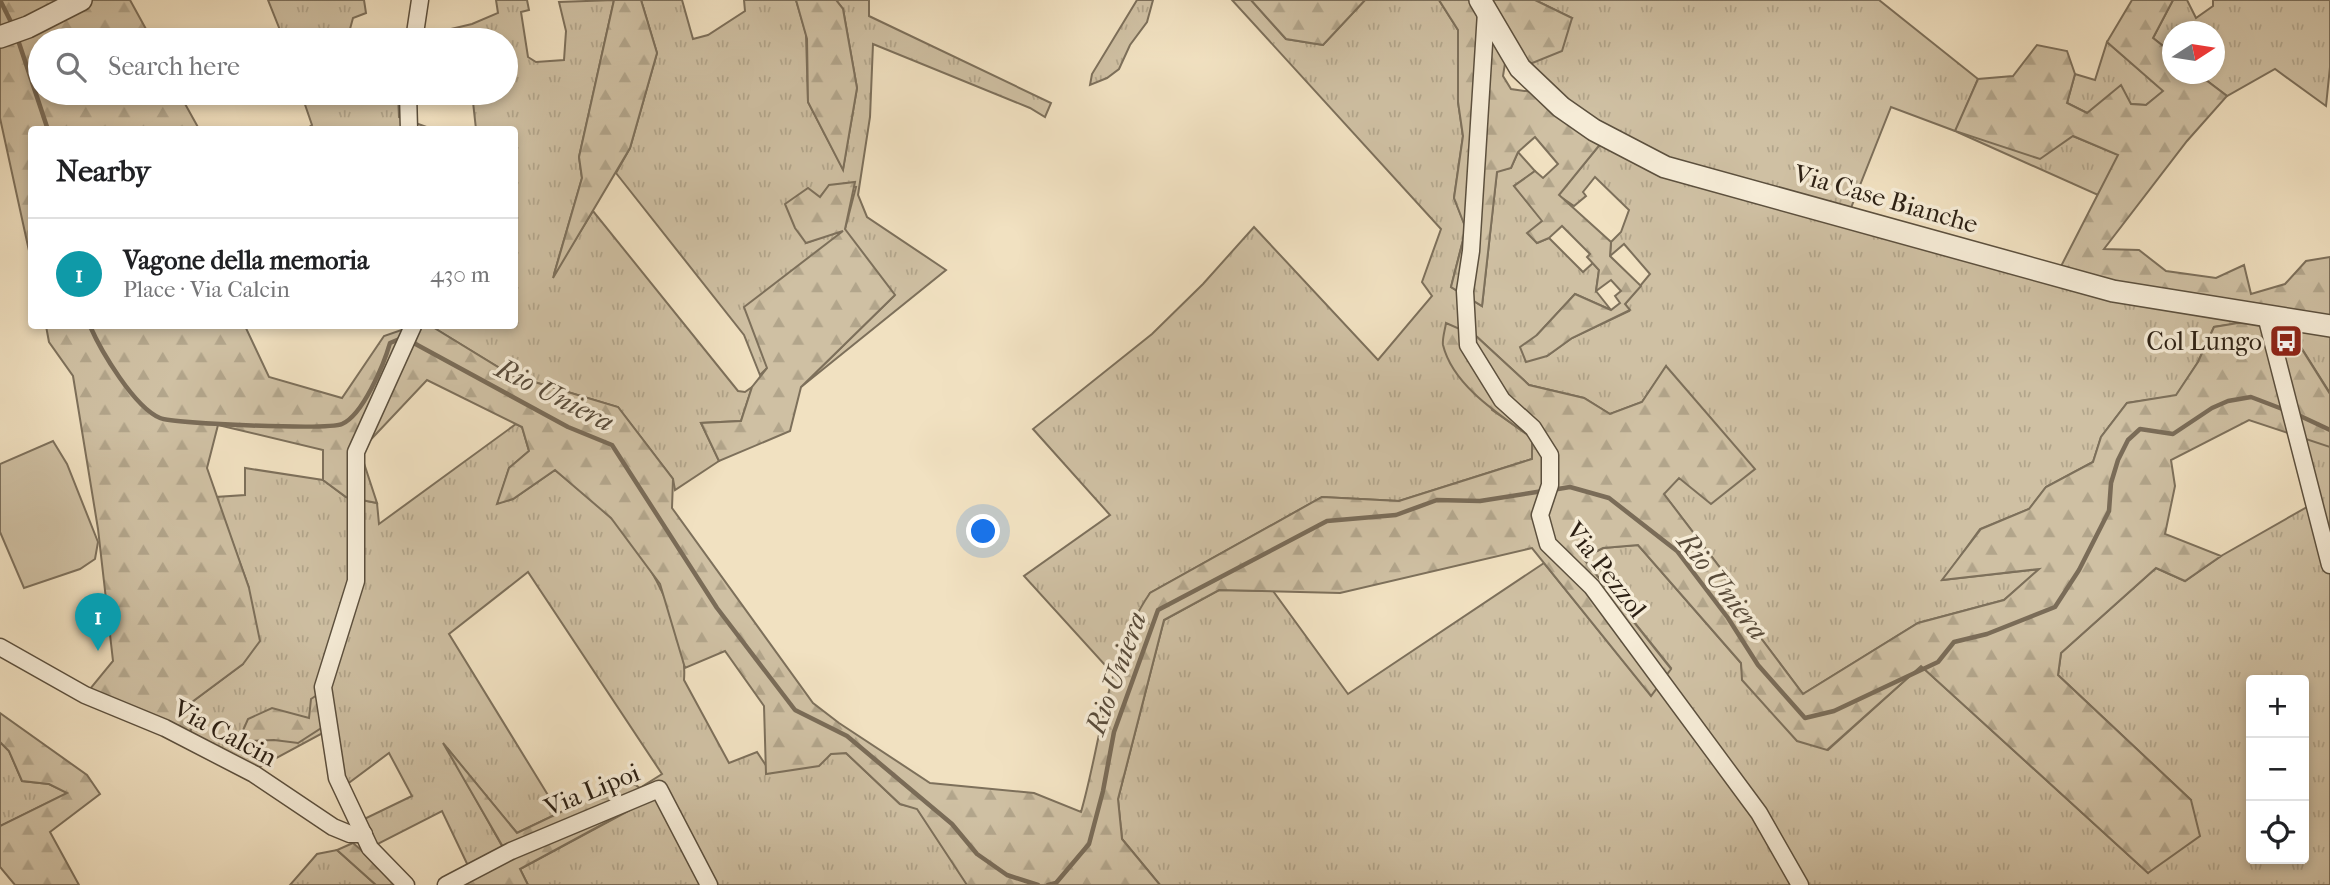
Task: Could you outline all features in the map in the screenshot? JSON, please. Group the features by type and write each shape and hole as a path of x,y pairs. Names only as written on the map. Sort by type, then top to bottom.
{"street":[{"path":"4,36 28,27 80,0"},
{"path":"416,28 420,0"},
{"name":"Via Case Bianche","path":"1483,6 1520,68 1561,107 1594,130 1665,166 2113,291 2330,326"},
{"name":"Via Pezzol","path":"1483,6 1471,251 1465,291 1468,345 1502,400 1533,428 1550,455 1547,493 1540,515 1548,544 1592,587 1759,813 1800,885"},
{"path":"408,105 409,126"},
{"path":"2266,316 2330,565"},
{"path":"406,885 370,848 337,778 323,687 356,582 356,452 412,329"},
{"name":"Via Calcin","path":"0,647 85,695 165,728 254,774 333,827 350,834 364,834"},
{"name":"Via Lipoi","path":"446,885 511,850 659,789 709,885"}],"green space":[{"path":"0,0 130,0 145,28 28,28 28,105 186,105 197,126 28,126 28,246 0,118"},
{"path":"268,0 364,0 366,13 353,18 350,28 279,28"},
{"path":"496,0 527,0 529,10 521,12 528,57 536,62 564,60 566,31 559,2 614,0 579,157 582,178 554,274 593,211 738,391 745,392 752,387 741,421 701,423 719,461 675,490 673,479 618,407 511,375 436,329 518,329 518,126 476,126 473,105 518,105 518,28 455,28 498,13"},
{"path":"614,0 641,0 657,53 630,148 553,278 582,178 579,157"},
{"path":"641,0 682,0 693,39 708,35 745,11 744,0 796,0 806,34 808,102 843,169 857,88 843,9 836,0 869,0 869,16 1051,103 1045,117 1030,108 873,44 870,117 858,195 867,217 946,270 801,387 895,295 767,368 760,375 744,335 616,173 630,148 657,53","holes":["830,185 856,187 845,229 806,243 820,197"]},
{"path":"796,0 836,0 843,9 857,88 843,170 808,102 807,39"},
{"path":"1137,0 1153,0 1147,22 1130,45 1119,69 1090,85 1092,74"},
{"path":"1232,0 1251,0 1286,39 1323,45 1365,0 1439,0 1458,30 1458,102 1463,136 1454,198 1466,228 1451,287 1482,306 1497,171 1511,168 1518,152 1535,171 1514,186 1543,221 1528,233 1537,243 1549,238 1583,272 1593,263 1599,270 1596,291 1611,310 1575,294 1537,335 1547,356 1572,338 1629,311 1625,304 1650,274 1624,244 1610,256 1611,242 1621,232 1629,210 1595,177 1583,192 1586,196 1574,206 1558,195 1602,142 1520,68 1572,18 1535,0 1879,0 1978,79 1956,131 2073,136 2119,155 2098,195 1955,131 1891,107 1847,218 2279,318 2214,327 2198,362 2176,396 2127,403 2101,437 2093,462 2046,487 2029,509 1980,529 1943,580 2040,569 2004,600 1918,623 1803,694 1730,597 1724,573 1663,493 1679,478 1666,367 1642,402 1610,414 1584,398 1529,385 1476,336 1492,410 1533,438 1532,459 1399,501 1322,497 1150,593 1114,675 1024,576 1110,515 1033,429 1152,334 1203,284 1254,227 1378,360 1432,296 1422,282 1441,229"},
{"path":"1251,0 1365,0 1323,45 1286,39"},
{"path":"1439,0 1476,0 1506,57 1503,76 1511,89 1532,92 1602,142 1559,195 1611,242 1610,256 1641,286 1625,304 1630,310 1572,338 1547,356 1526,362 1520,347 1537,335 1575,294 1611,310 1620,303 1615,296 1621,291 1611,280 1596,291 1599,270 1587,257 1590,254 1562,226 1549,238 1537,243 1527,233 1542,221 1514,186 1535,171 1543,178 1558,164 1535,137 1518,152 1511,168 1497,172 1482,306 1451,287 1466,229 1454,198 1463,136 1458,102 1458,30"},
{"path":"1483,0 1535,0 1572,18 1562,51 1520,68"},
{"path":"2132,0 2173,0 2153,38 2162,45 2162,84 2211,84 2227,96 2187,141 2104,249 2139,250 2166,271 2216,278 2244,265 2251,294 2285,284 2306,261 2330,257 2330,326 2283,319 2330,394 2330,447 2249,420 2171,460 2175,486 2165,534 2221,556 2185,581 2156,568 2061,653 2058,675 2191,800 2200,836 2148,873 1921,666 1827,750 1797,741 1742,680 1741,663 1638,545 1603,548 1583,558 1671,669 1651,696 1532,548 1340,593 1219,590 1164,620 1118,799 1122,839 1160,885 967,885 917,809 900,804 846,753 831,754 819,766 766,774 764,706 725,651 685,668 660,584 611,518 555,470 513,499 497,504 509,468 529,451 522,427 427,380 360,451 377,503 346,497 323,480 323,450 218,425 207,468 249,588 260,641 243,664 192,702 190,741 85,695 113,661 98,529 73,376 49,342 47,329 246,329 269,377 342,398 384,336 404,329 436,329 511,375 618,407 673,479 672,508 813,703 839,723 930,783 1034,793 1081,812 1114,671 1135,618 1150,593 1322,497 1399,501 1532,459 1532,438 1479,398 1448,360 1443,345 1446,323 1476,336 1529,385 1584,398 1610,414 1642,402 1666,366 1755,469 1711,504 1679,478 1664,494 1724,573 1730,597 1803,694 1918,623 2004,600 2039,569 1942,580 1981,529 2029,509 2046,487 2093,462 2101,437 2127,403 2176,395 2198,362 2214,327 2256,320 2056,276 2118,155 2073,136 2040,159 1955,131 1978,79 2013,76 2037,45 2067,51 2075,74 2067,103 2087,113 2121,85 2131,104 2146,105 2163,91 2107,42"},
{"path":"2173,0 2187,0 2196,18 2213,6 2213,0 2330,0 2330,67 2326,106 2275,69 2227,96 2211,84 2225,84 2225,21 2162,21 2162,45 2153,38"},
{"path":"2107,42 2164,91 2146,105 2131,104 2087,113 2067,103 2075,74 2095,80"},
{"path":"305,105 398,105 399,117 424,126 310,126"},
{"path":"855,182 845,229 895,295 801,387 790,431 719,461 701,423 741,421 752,387 767,368 744,307 843,231 806,243 795,228 785,204 808,188 820,197 829,185"},
{"path":"2283,319 2330,326 2330,393"},
{"path":"516,424 522,427 529,451 509,468 498,503 513,499 555,470 603,510 623,531 650,569 662,592 679,638 684,680 729,763 757,752 771,773 819,754 846,753 900,804 917,808 968,885 528,885 520,869 632,809 640,788 662,774 528,572 449,634 559,813 517,833 447,748 506,853 471,872 442,811 370,848 358,822 412,796 389,753 342,788 330,729 256,769 190,741 192,702 243,664 249,588 216,497 245,495 245,468 323,480 346,497 377,503 379,524"},
{"path":"2296,434 2330,446 2330,885 1160,885 1122,839 1118,799 1164,620 1219,590 1273,591 1348,694 1544,563 1651,695 1671,668 1583,558 1603,548 1638,545 1741,663 1743,680 1828,750 1921,666 2148,873 2191,800 2058,675 2061,653 2156,568 2185,581 2221,556 2314,503"},
{"path":"53,441 67,464 98,542 95,559 80,569 24,588 0,532 0,464"},
{"path":"320,693 329,723 298,743 274,740 251,741 247,746 237,744 248,719 272,708 309,718 311,699"},
{"path":"0,713 87,775 100,794 50,832 79,885 15,885 0,867 0,826 67,793 49,784 22,781 9,751 0,742"},
{"path":"0,742 9,751 22,781 49,784 68,793 0,826"},
{"path":"443,743 517,833 628,780 653,797 520,869 528,885 444,885 510,859"},
{"path":"353,843 402,885 376,885 337,850"},
{"path":"337,850 376,885 290,885 317,854"}],"waterway":[{"name":"Rio Uniera","path":"0,0 13,26"},
{"name":"Rio Uniera","path":"17,37 28,70"},
{"name":"Rio Uniera","path":"40,105 47,126"},
{"name":"Rio Uniera","path":"92,329 119,377 150,412 171,420 251,426 342,424 350,419 365,400 390,343 402,338"},
{"name":"Rio Uniera","path":"410,341 568,427 612,445 717,608 795,710 847,736 952,824 977,854 1007,875 1038,885"},
{"name":"Rio Uniera","path":"1552,490 1570,487 1609,498 1677,551 1728,618 1758,665 1805,718 1834,711 1938,662 1954,642 1987,634 2055,607 2079,570 2109,511 2111,483 2118,460 2128,440 2140,429 2173,434 2212,408 2228,401 2251,397 2285,410"},
{"name":"Rio Uniera","path":"2296,414 2330,430"},
{"name":"Rio Uniera","path":"1048,885 1056,883 1089,844 1103,791 1114,732 1158,610 1327,521 1396,515 1437,500 1480,501 1543,491"}],"place":[{"name":"Col Lungo","path":"2286,341"},
{"name":"Vagone della memoria","path":"98,651"}]}
